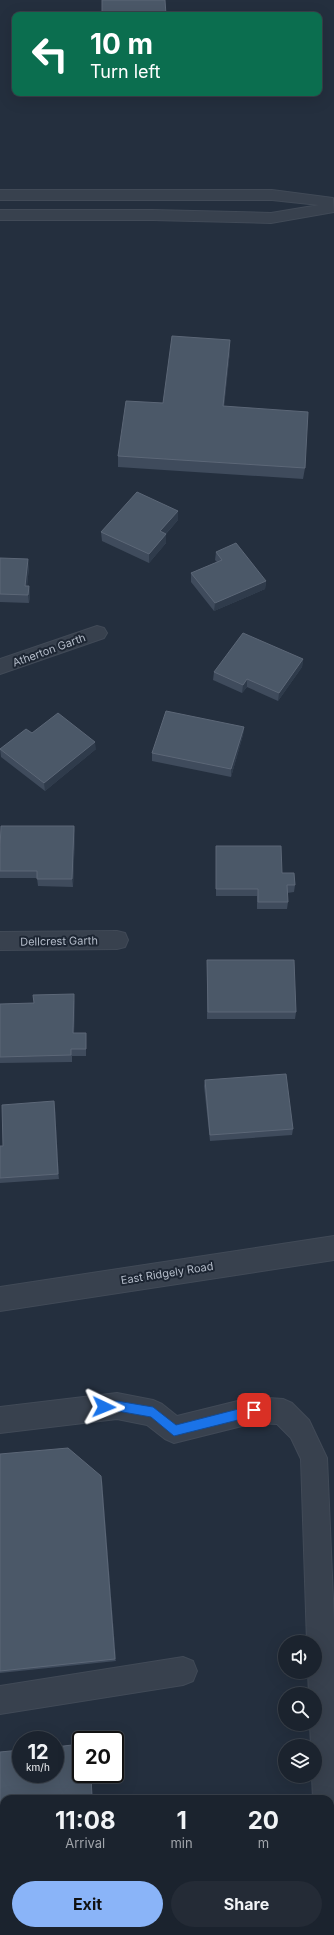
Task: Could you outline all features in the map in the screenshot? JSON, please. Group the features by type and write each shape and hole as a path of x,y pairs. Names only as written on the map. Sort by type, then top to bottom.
{"street":[{"path":"0,195 272,195 334,202"},
{"path":"0,215 153,215 271,218 334,208"},
{"name":"Atherton Garth","path":"0,667 97,633"},
{"name":"Dellcrest Garth","path":"0,941 117,940"},
{"name":"East Ridgely Road","path":"0,1299 334,1248"},
{"path":"0,1420 117,1406 153,1413 174,1430 254,1410 283,1412 300,1430 314,1458 327,1795"},
{"path":"0,1700 183,1671"}],"building":[{"path":"102,0 165,0 166,12 102,12"},
{"path":"172,336 230,340 223,406 308,412 305,468 118,456 126,401 163,403"},
{"path":"137,492 178,511 160,531 166,534 149,554 101,532"},
{"path":"236,543 266,581 215,603 191,573 222,560 216,552"},
{"path":"0,558 28,559 25,586 29,586 28,595 0,594"},
{"path":"243,633 303,659 279,693 247,679 243,685 214,672"},
{"path":"166,711 244,727 231,769 152,753"},
{"path":"58,713 95,742 44,783 0,749 26,729 32,733"},
{"path":"1,826 74,826 72,879 37,879 37,871 0,871"},
{"path":"216,846 281,846 282,873 294,873 295,885 287,885 288,902 258,902 258,889 216,889"},
{"path":"207,960 294,960 296,1012 208,1012"},
{"path":"74,994 73,1033 86,1033 86,1049 71,1049 71,1055 0,1057 0,1004 34,1003 33,995"},
{"path":"286,1074 293,1129 210,1135 205,1080"},
{"path":"54,1101 58,1174 0,1178 0,1146 3,1146 2,1105"},
{"path":"68,1448 101,1476 115,1659 0,1671 0,1454"},
{"path":"72,1745 72,1783 91,1783 92,1795 0,1795 0,1752 12,1751 12,1783 64,1783 64,1746"}],"route":[{"path":"104,1407 117,1406 153,1413 174,1430 254,1410"}]}
